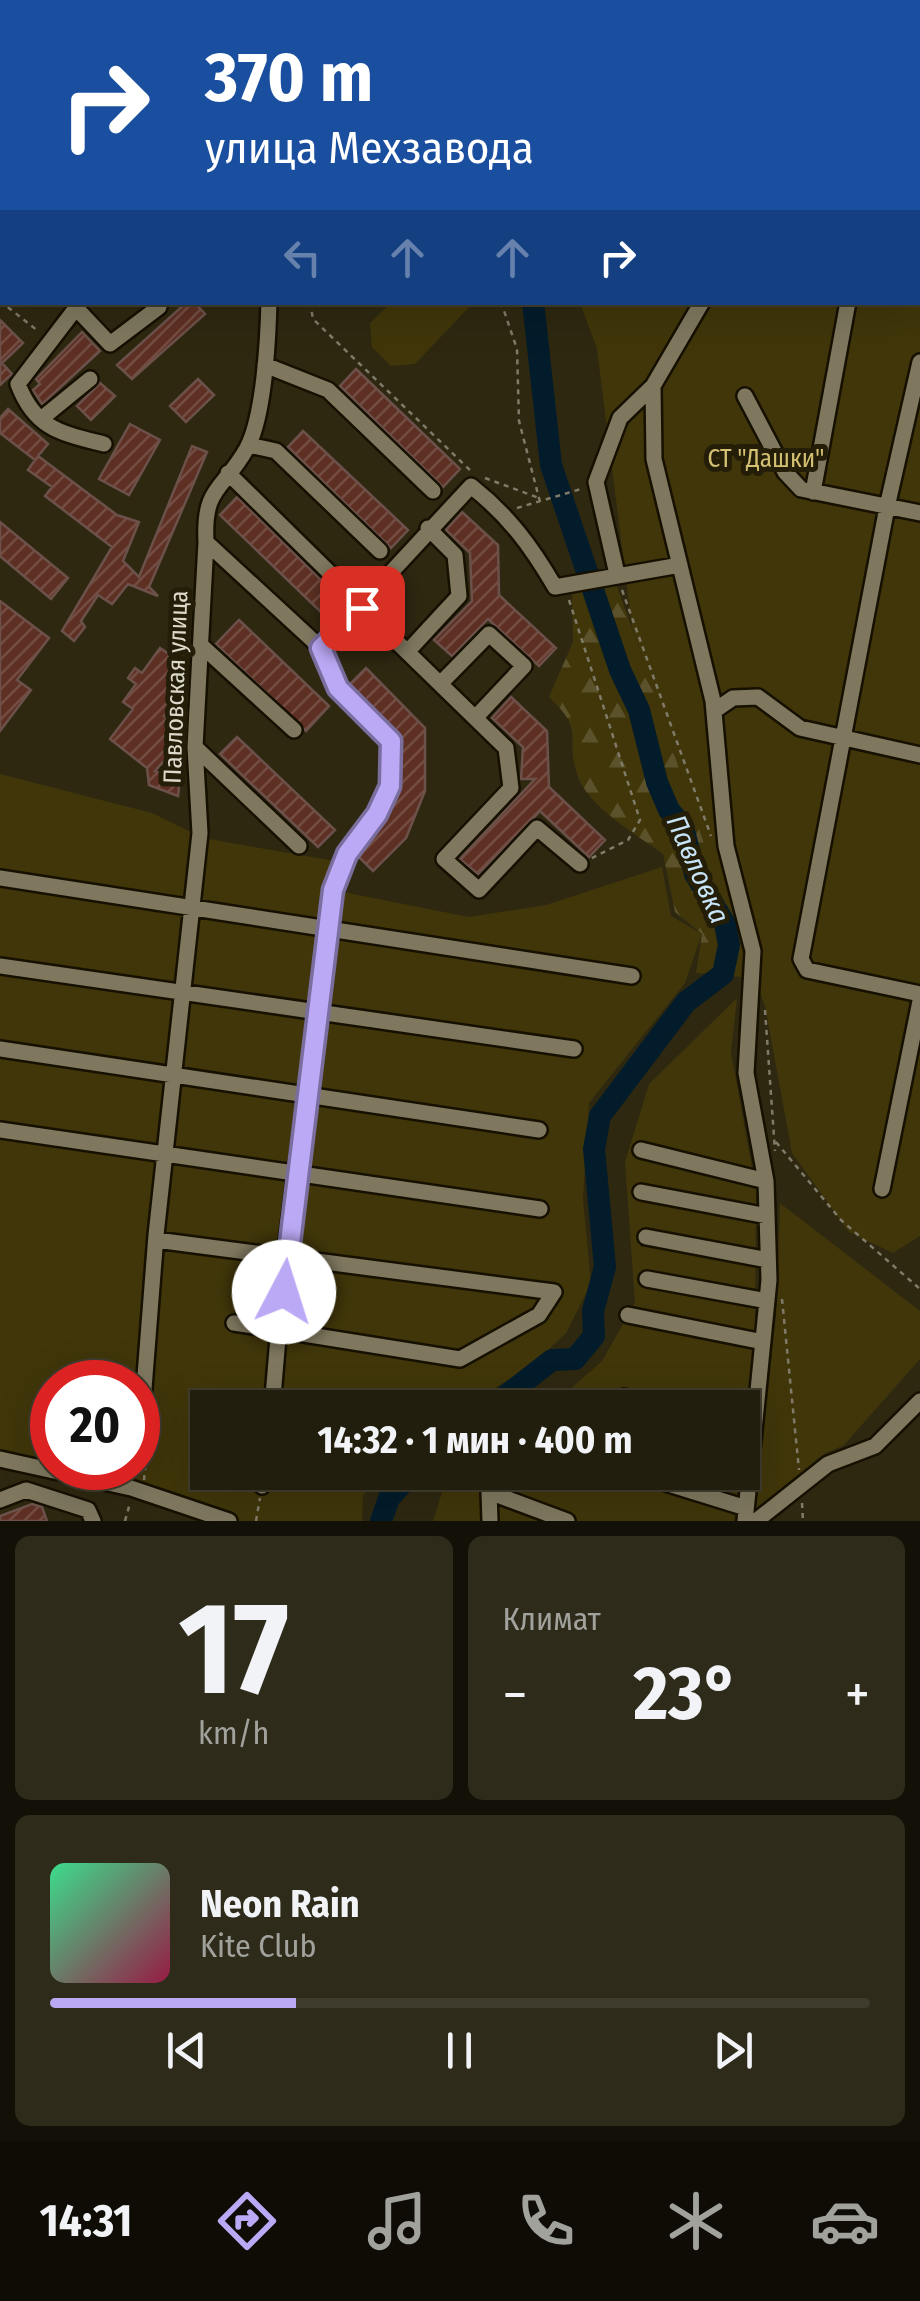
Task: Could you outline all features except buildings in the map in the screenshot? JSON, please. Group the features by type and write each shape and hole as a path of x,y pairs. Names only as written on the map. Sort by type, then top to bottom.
{"street":[{"path":"75,305 18,384 28,410 40,420 58,432 104,444"},
{"path":"77,305 110,344 159,306"},
{"path":"268,305 265,365 248,446 276,451 380,550"},
{"path":"617,574 596,482 620,418 652,386 700,305"},
{"path":"813,492 847,305"},
{"path":"882,1189 920,997 806,970 801,960 886,507 920,362"},
{"path":"265,365 328,390 432,490"},
{"path":"40,420 90,379"},
{"path":"652,386 654,459 714,712 726,846 754,952 746,1072 766,1181 768,1260 767,1301 754,1390"},
{"path":"744,396 785,472 801,489 920,514"},
{"name":"Павловская улица","path":"146,1360 200,833 195,747 203,647 204,507 248,446"},
{"path":"228,473 342,585"},
{"path":"321,648 362,608 428,528 471,486 503,512 526,539 555,588 680,565"},
{"path":"409,650 459,596 455,555 428,528"},
{"path":"206,542 321,648 338,688 391,741 390,786 377,814 347,854 333,890 286,1256 274,1390"},
{"path":"362,608 506,748 512,788 444,859 480,890 538,828 580,864"},
{"path":"442,682 489,634 524,666 476,717"},
{"path":"203,647 294,730"},
{"path":"714,712 734,698 758,697 800,728 920,755"},
{"path":"195,747 299,846"},
{"path":"0,878 632,976"},
{"path":"0,966 574,1049"},
{"path":"0,1048 540,1130"},
{"path":"0,1130 540,1208"},
{"path":"641,1150 766,1181"},
{"path":"641,1192 767,1216"},
{"path":"646,1236 768,1260"},
{"path":"156,1240 554,1292 539,1315 460,1358 234,1323"},
{"path":"646,1279 767,1301"},
{"path":"628,1315 762,1342"},
{"path":"749,1517 828,1464 875,1446 920,1401"},
{"path":"0,1459 30,1466"},
{"path":"0,1500 26,1490 88,1510 93,1521"},
{"path":"138,1490 229,1521"},
{"path":"678,1490 749,1517"},
{"path":"749,1490 749,1517"},
{"path":"490,1521 489,1492 566,1521"}],"path":[{"path":"5,305 51,342"},
{"path":"311,305 313,319 474,474 540,500"},
{"path":"502,305 517,349 519,421 540,500"},
{"path":"503,512 579,490"},
{"path":"617,574 700,814 716,847"},
{"path":"566,587 640,820 628,840 580,864"},
{"path":"775,1141 841,1220 920,1289"},
{"path":"125,1521 135,1490"},
{"path":"256,1521 261,1490"}],"green space":[{"path":"388,305 471,305 415,364 391,366 372,347 370,323"},
{"name":"СТ \"Дашки\"","path":"581,305 920,305 920,1236 893,1253 849,1232 792,1153 765,1006 718,886 632,627 597,349"},
{"path":"615,581 747,952 742,977 696,973 702,934 675,912 663,854 591,798 577,774 571,726 549,697 573,642 572,591"},
{"path":"0,774 152,813 203,838 335,861 333,890 469,917 546,905 662,867 671,916 702,934 685,983 589,1103 583,1198 591,1284 566,1333 531,1366 491,1390 190,1390 190,1490 368,1490 363,1495 362,1521 218,1521 140,1490 160,1490 160,1360 30,1360 30,1465 0,1458"},
{"path":"737,998 731,1052 756,1190 755,1336 749,1390 569,1390 602,1361 635,1303 625,1162 649,1084"},
{"path":"780,1203 920,1311 920,1359 844,1445 824,1454 755,1509 760,1490 776,1315"},
{"path":"443,1490 738,1490 734,1521 433,1521"}],"waterway":[{"name":"Павловка","path":"513,1390 552,1360 575,1359 594,1336 593,1311 605,1267 594,1149 600,1116 686,1002 723,974 729,945 725,924 695,874 683,827 669,810 657,782 639,710 620,670 551,465 533,305"},
{"name":"Павловка","path":"381,1521 389,1498 396,1490"}],"route":[{"path":"284,1292 333,890 347,854 377,814 390,786 391,741 338,688 321,648 362,608"}]}
